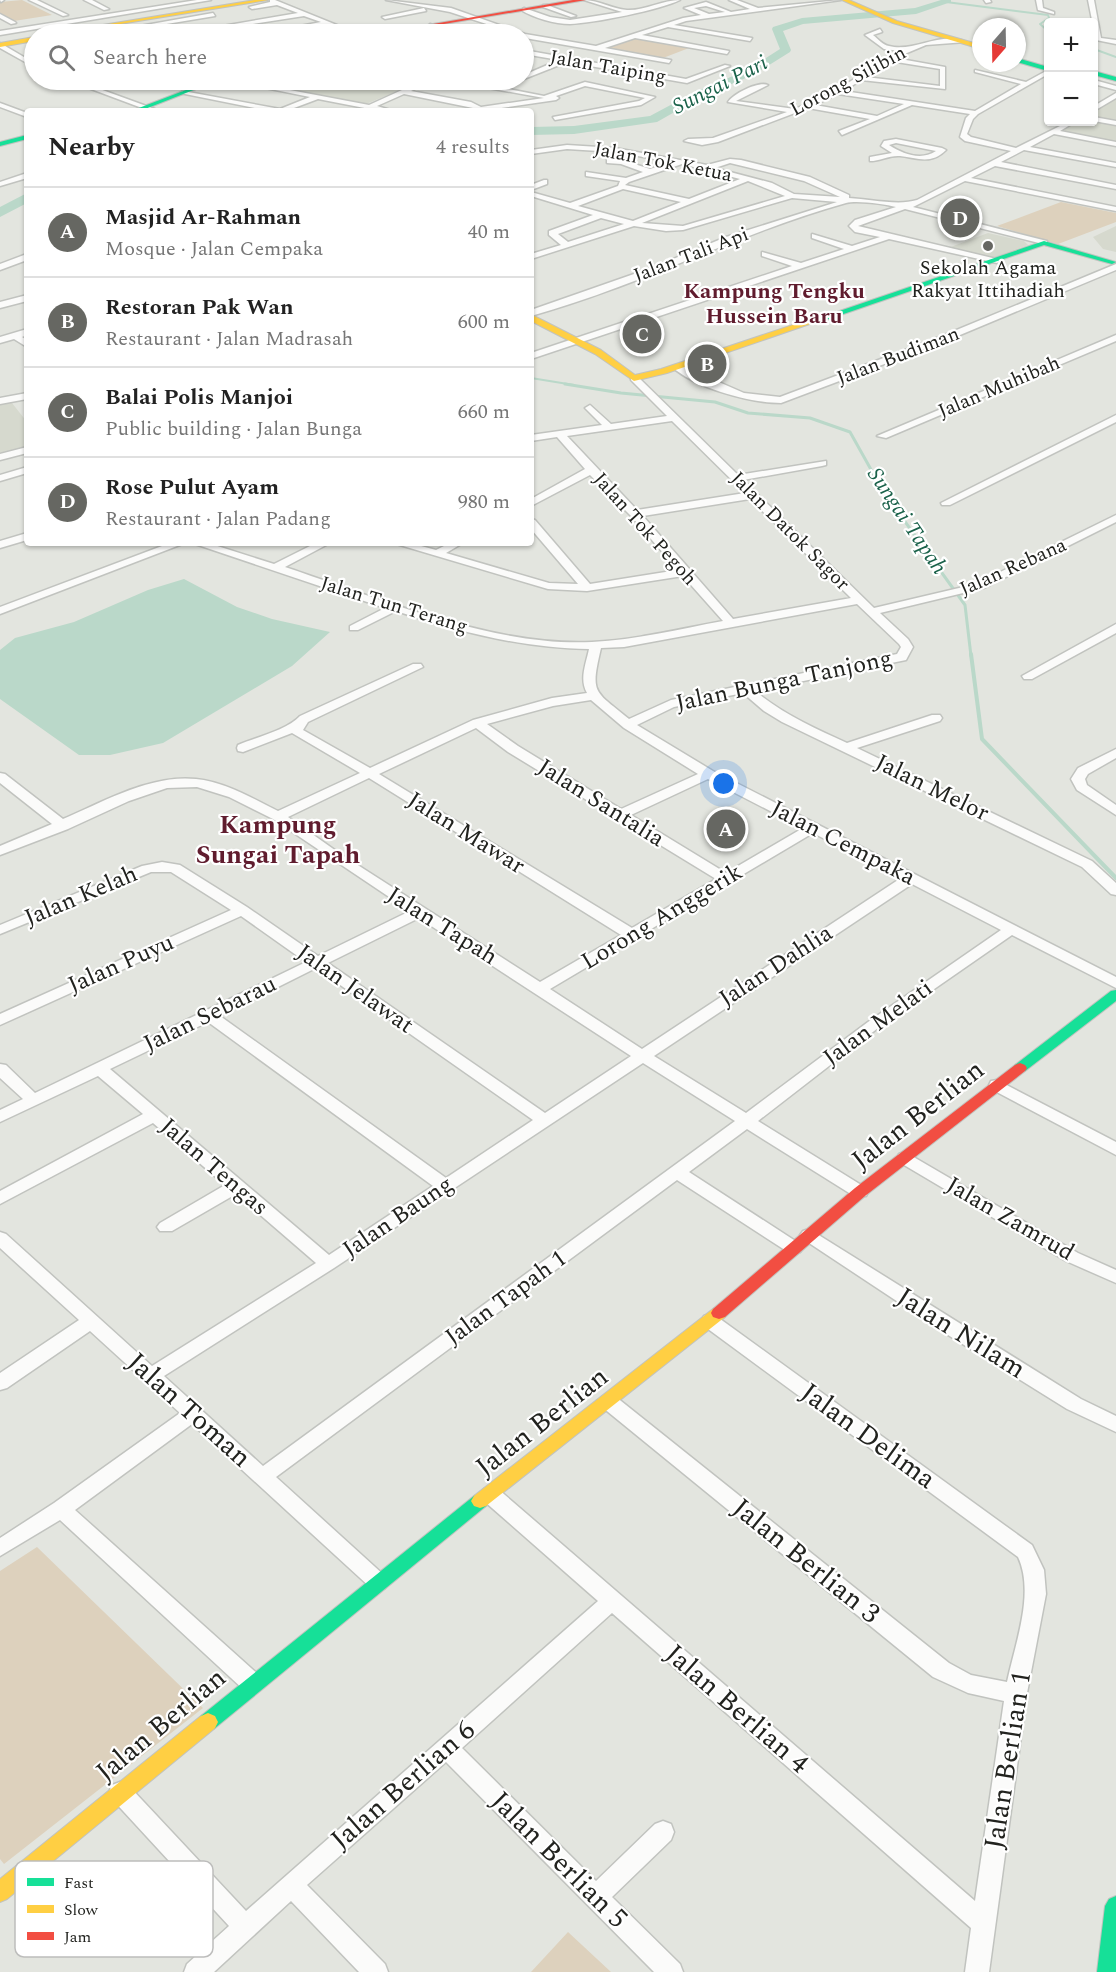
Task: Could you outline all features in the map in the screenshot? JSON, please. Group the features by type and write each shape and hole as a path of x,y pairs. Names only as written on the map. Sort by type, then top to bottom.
{"street":[{"path":"32,0 65,15"},
{"path":"87,0 106,9"},
{"path":"0,25 161,0"},
{"path":"57,24 208,0 218,11"},
{"path":"389,0 433,7 493,24"},
{"path":"410,3 419,0"},
{"path":"442,24 524,10 550,3 585,0 629,12 677,0"},
{"path":"732,0 754,10 764,18"},
{"path":"598,48 665,25 707,16 838,0"},
{"path":"845,0 938,37 961,40"},
{"path":"852,0 871,10"},
{"path":"1039,0 1040,9 1052,13"},
{"path":"1091,0 1098,38 1116,40"},
{"path":"140,24 273,1"},
{"path":"252,7 273,1"},
{"path":"139,24 273,1 327,24"},
{"path":"550,3 587,20 605,24"},
{"path":"727,23 687,8 706,4 734,13"},
{"path":"385,17 433,7"},
{"path":"524,10 560,21 626,15 630,14 629,12"},
{"path":"242,24 304,14"},
{"path":"0,16 13,23"},
{"path":"896,21 972,43"},
{"path":"665,25 750,39"},
{"path":"626,28 646,31"},
{"path":"0,33 24,29"},
{"path":"879,31 868,35 869,38 886,48 907,49"},
{"path":"634,35 728,52"},
{"path":"534,37 669,61"},
{"name":"Lorong Silibin","path":"688,141 705,143 796,111 837,92 907,49 938,37"},
{"path":"0,44 24,40"},
{"path":"0,44 16,55 24,57"},
{"path":"691,52 702,48"},
{"name":"Jalan Taiping","path":"534,54 690,81 726,66"},
{"path":"640,73 680,57"},
{"path":"858,78 943,88 943,68 888,59"},
{"path":"1026,59 1044,64"},
{"path":"534,71 565,60"},
{"path":"873,159 898,154 927,158 936,156 957,139 970,118 976,113 1028,84 1044,69"},
{"path":"981,72 1028,84"},
{"path":"1098,76 1116,81"},
{"path":"1098,83 1116,88"},
{"path":"765,85 734,98 730,102 796,111"},
{"path":"486,108 609,88 652,97 641,103 555,118"},
{"path":"98,90 149,108"},
{"path":"154,108 191,90"},
{"path":"281,90 375,108"},
{"path":"370,107 408,90"},
{"path":"507,90 549,98"},
{"path":"404,92 471,104 478,108"},
{"path":"837,92 976,113"},
{"path":"183,93 265,108"},
{"path":"289,108 318,97"},
{"path":"1098,107 1114,97"},
{"path":"842,134 910,104"},
{"path":"0,105 24,114"},
{"path":"807,106 878,118"},
{"path":"757,117 774,120"},
{"path":"1098,120 1116,123"},
{"path":"997,260 888,237 853,226 858,222 907,207 1067,126"},
{"path":"1053,132 1116,144"},
{"path":"1100,141 1113,134"},
{"path":"0,145 24,139"},
{"path":"957,139 1116,165"},
{"path":"898,154 886,145 891,142 901,142 942,150"},
{"name":"Jalan Tok Ketua","path":"534,152 567,147 593,147 681,161 780,189 792,196"},
{"path":"610,160 651,172"},
{"path":"572,205 681,161"},
{"path":"707,168 730,161 741,162 807,179 852,199"},
{"path":"993,163 1116,187"},
{"path":"589,174 692,202"},
{"path":"0,184 24,177"},
{"path":"963,178 1116,209"},
{"path":"534,256 635,223 747,179"},
{"path":"534,187 544,182"},
{"path":"534,195 602,215 660,228 683,228 792,196 852,199 907,207 1075,251 1114,264"},
{"path":"534,203 546,198"},
{"name":"Jalan Tali Api","path":"534,312 657,269 729,239 852,199"},
{"path":"566,245 553,236 552,232 602,215"},
{"path":"815,236 852,249"},
{"path":"534,355 888,237"},
{"path":"534,319 601,353 619,365 639,384 657,373 1044,243"},
{"path":"765,254 800,266"},
{"path":"0,267 24,258"},
{"name":"Jalan Budiman","path":"677,367 718,387 766,400 781,400 945,338 1114,264"},
{"path":"0,305 24,299"},
{"path":"0,340 24,333"},
{"path":"15,336 24,342"},
{"name":"Jalan Muhibah","path":"882,436 1116,338"},
{"path":"559,347 579,347 601,353"},
{"path":"619,365 640,372 657,373"},
{"name":"Jalan Datok Sagor","path":"639,384 738,478 859,600"},
{"path":"0,401 24,397"},
{"path":"590,408 608,426"},
{"path":"534,437 674,418"},
{"path":"946,503 1116,418"},
{"name":"Jalan Tok Pegoh","path":"559,433 591,470 635,514 731,624"},
{"path":"0,457 24,451"},
{"path":"738,478 822,463"},
{"path":"534,501 591,470"},
{"path":"0,478 24,471"},
{"path":"635,514 754,495"},
{"name":"Jalan Rebana","path":"871,612 963,592 994,580 1116,518"},
{"path":"534,526 587,588"},
{"path":"0,545 24,537"},
{"path":"0,611 172,546"},
{"name":"Jalan Tun Terang","path":"206,546 396,607 512,641 596,646"},
{"path":"275,568 319,546"},
{"path":"409,546 548,586 587,588 684,572"},
{"path":"437,554 452,546"},
{"name":"Jalan Datok Sagor","path":"596,646 644,640 859,600"},
{"name":"Jalan Bunga Tanjong","path":"628,725 671,704 902,657 907,647 904,642 859,600"},
{"path":"354,628 396,607"},
{"path":"1028,676 1116,628"},
{"path":"278,816 477,723 552,702 594,696 589,686 589,675 596,646"},
{"path":"243,748 280,732 297,730 304,719 417,667"},
{"name":"Jalan Melor","path":"745,688 768,708 786,719 1087,864 1116,891"},
{"name":"Jalan Cempaka","path":"594,696 628,725 708,774 1116,983"},
{"path":"848,747 936,718"},
{"name":"Jalan Santalia","path":"477,723 620,815 726,879"},
{"name":"Jalan Mawar","path":"297,730 632,935"},
{"path":"1116,753 1083,771 1078,779 1082,788 1116,810"},
{"path":"620,815 708,774"},
{"path":"0,777 63,826"},
{"name":"Jalan Tapah","path":"0,851 148,789 182,782 217,788 278,816 420,912 541,988 641,1055 860,1192"},
{"name":"Lorong Anggerik","path":"541,988 814,827"},
{"name":"Jalan Jelawat","path":"162,866 176,868 242,910 544,1120"},
{"name":"Jalan Kelah","path":"0,930 147,868 162,866"},
{"name":"Jalan Dahlia","path":"641,1055 911,878"},
{"name":"Jalan Puyu","path":"0,1020 242,910"},
{"name":"Jalan Sebarau","path":"0,1117 420,912"},
{"name":"Jalan Melati","path":"748,1120 873,1024 1011,929"},
{"name":"Jalan Berlian","path":"34,1861 378,1582 710,1321 860,1192 1116,994"},
{"path":"207,1014 445,1186"},
{"name":"Jalan Baung","path":"152,1375 328,1264 641,1055"},
{"path":"0,1069 33,1100"},
{"name":"Jalan Tengas","path":"100,1069 328,1264"},
{"path":"997,1085 1116,1149"},
{"path":"0,1197 154,1115"},
{"name":"Jalan Tapah 1","path":"263,1476 748,1120"},
{"name":"Jalan Zamrud","path":"905,1158 1072,1257 1116,1277"},
{"path":"677,1172 794,1248"},
{"path":"166,1227 237,1186"},
{"name":"Jalan Nilam","path":"809,1235 964,1336 1074,1404 1116,1425"},
{"name":"Jalan Toman","path":"0,1238 378,1582"},
{"path":"0,1383 91,1321"},
{"name":"Jalan Delima","path":"710,1321 1025,1551"},
{"name":"Jalan Berlian 3","path":"609,1402 941,1670 974,1687 1016,1693"},
{"path":"0,1548 61,1509 193,1414"},
{"name":"Jalan Berlian 4","path":"491,1495 984,1923"},
{"path":"61,1509 252,1683"},
{"name":"Jalan Berlian 1","path":"977,1972 1016,1693 1036,1594 1034,1570 1025,1551"},
{"name":"Jalan Berlian 6","path":"213,1956 612,1601"},
{"name":"Jalan Berlian 5","path":"446,1747 671,1972"},
{"path":"120,1792 184,1861"},
{"path":"596,1897 663,1832"},
{"name":"Jalan Berlian","path":"2,1887 15,1877"},
{"path":"291,1885 376,1972"},
{"path":"213,1892 245,1927"},
{"path":"1108,1972 1116,1906"},
{"name":"Jalan Berlian 6","path":"196,1972 212,1957"}],"shaded area":[{"path":"22,0 52,15 14,21 0,14 0,2"},
{"path":"636,38 689,48 663,58 609,48"},
{"path":"292,90 400,90 366,104"},
{"path":"1116,95 1116,145 1048,132 1059,126 1098,126 1098,104"},
{"path":"1061,202 1116,213 1116,222 1058,244 997,226"},
{"path":"1116,226 1116,252 1103,249 1093,237"},
{"name":"Sekolah Agama Rakyat Ittihadiah","path":"988,233 1024,241 1028,245 992,258 948,248"},
{"path":"12,403 24,418 24,447 0,453 0,405"},
{"path":"184,579 237,607 272,619 330,632 292,666 163,743 110,755 79,755 0,699 0,650 15,638 74,622 148,590"},
{"path":"37,1547 203,1708 4,1864 0,1859 0,1571"},
{"path":"568,1932 611,1972 531,1972"}],"waterway":[{"name":"Sungai Pari","path":"534,131 574,130 653,119 697,95 751,72 786,50 777,29 802,21 916,11 946,2 946,0"},
{"path":"946,2 1048,15 1049,18"},
{"path":"1044,21 1040,24 1044,28"},
{"path":"1098,50 1116,57"},
{"name":"Sungai Pari","path":"0,213 24,199"},
{"name":"Sungai Tapah","path":"534,378 574,385"},
{"name":"Sungai Tapah","path":"565,384 621,393 715,402 748,413 810,418 850,432 883,491 965,605 971,656"},
{"name":"Sungai Tapah","path":"971,654 982,739 1116,878"}],"traffic: fast":[{"path":"1026,63 1044,68"},
{"path":"1098,74 1116,79"},
{"path":"142,108 190,90"},
{"path":"0,144 24,138"},
{"path":"826,317 1044,243 1112,262"},
{"path":"1020,1068 1116,994"},
{"path":"208,1722 480,1501"},
{"path":"1108,1972 1116,1906"}],"traffic: slow":[{"path":"114,24 265,0"},
{"path":"845,0 895,22 972,44"},
{"path":"0,45 24,41"},
{"path":"534,320 598,352 634,378 664,371 826,317"},
{"path":"480,1501 719,1313"},
{"path":"38,1861 208,1722"},
{"path":"0,1892 15,1880"}],"traffic: jam":[{"path":"438,24 583,0"},
{"path":"719,1313 860,1192 1020,1068"}],"place":[{"name":"Rose Pulut Ayam","path":"960,218"},
{"name":"Sekolah Agama Rakyat Ittihadiah","path":"988,246"},
{"name":"Balai Polis Manjoi","path":"642,334"},
{"name":"Restoran Pak Wan","path":"707,364"},
{"name":"Masjid Ar-Rahman","path":"726,829"}],"district":[{"name":"Kampung Tengku Hussein Baru","path":"774,304"},
{"name":"Kampung Sungai Tapah","path":"278,840"}]}
